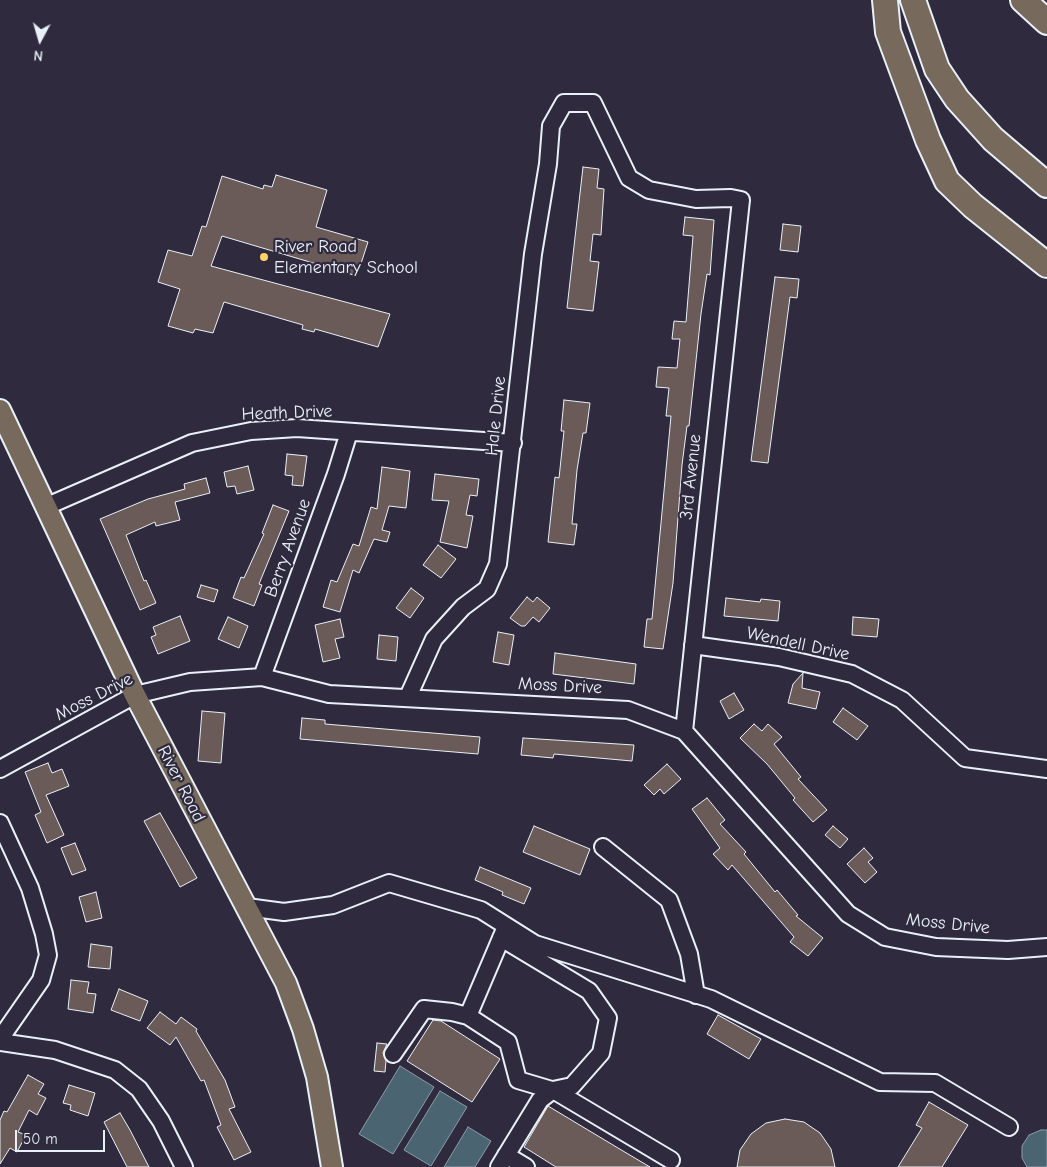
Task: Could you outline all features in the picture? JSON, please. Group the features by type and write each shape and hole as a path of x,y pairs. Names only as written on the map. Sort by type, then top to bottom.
{"highway":[{"path":"885,0 888,32 928,140 947,181 973,206 1047,265"},
{"path":"913,0 937,69 957,99 993,139 1047,184"},
{"path":"1022,0 1047,22"}],"main road":[{"name":"River Road","path":"0,410 135,695 286,983 304,1029 317,1077 330,1166"}],"street":[{"name":"3rd Avenue","path":"559,111 564,103 594,103 629,178 649,190 696,199 732,198 741,200 684,732"},
{"name":"Hale Drive","path":"408,698 434,639 463,608 487,589 498,564 533,254 548,164 551,126 559,111"},
{"name":"Heath Drive","path":"45,507 192,443 251,431 297,428 513,443"},
{"name":"Berry Avenue","path":"262,677 330,493 350,432"},
{"name":"Wendell Drive","path":"693,645 779,657 852,674 902,700 965,758 1047,769"},
{"name":"Moss Drive","path":"0,769 135,695 190,682 262,677 329,694 628,710 684,732 848,914 885,937 936,947 1008,950 1047,947"},
{"path":"0,823 30,888 44,934 48,955 41,980 0,1040 55,1050 115,1070 139,1089 161,1121 184,1167"},
{"path":"603,847 669,900 688,954 696,995"},
{"path":"247,907 284,912 333,905 389,883 481,910 504,933 589,991 608,1018 601,1054 572,1086 553,1090 540,1100 503,1161 526,1167"},
{"path":"504,933 711,999 880,1082 935,1083 1009,1127"},
{"path":"468,1016 504,933"},
{"path":"393,1054 424,1009 468,1016 508,1042 518,1080 553,1090 671,1160"}],"water":[{"path":"400,1066 434,1087 393,1154 359,1134"},
{"path":"440,1091 467,1107 431,1166 404,1150"},
{"path":"468,1127 491,1141 475,1167 444,1167"},
{"path":"1041,1130 1047,1130 1047,1167 1027,1167 1022,1158 1022,1146 1029,1135"}],"building":[{"path":"583,167 599,169 597,188 604,189 601,235 593,234 590,261 599,262 593,311 567,308"},
{"path":"276,175 327,190 316,227 368,242 357,276 222,236 211,266 390,314 378,347 315,329 314,332 302,329 303,325 224,302 213,333 195,329 193,333 168,326 180,289 158,282 168,250 192,256 202,226 206,227 222,176 263,189 264,185 272,187"},
{"path":"685,217 714,220 710,275 707,274 701,314 689,426 687,426 682,465 673,583 663,649 644,647 647,619 652,619 671,416 666,416 669,388 656,387 658,367 677,368 680,339 672,339 674,321 686,322 693,236 683,235"},
{"path":"783,224 801,226 798,252 780,250"},
{"path":"775,277 799,279 797,298 790,297 768,463 751,461"},
{"path":"564,400 590,403 586,433 583,433 577,470 572,524 577,524 574,545 548,542 555,477 559,478 564,431 561,431"},
{"path":"287,454 307,456 303,486 292,485 293,476 285,475"},
{"path":"248,466 254,490 237,494 235,486 227,487 224,472"},
{"path":"382,467 410,471 406,508 389,506 382,530 390,532 387,542 374,539 359,573 353,570 340,612 323,607 331,580 337,582 353,544 359,546 371,507 377,509"},
{"path":"435,474 479,479 477,496 470,495 466,515 473,516 467,548 440,542 449,501 432,500"},
{"path":"206,478 210,493 175,502 180,520 156,526 155,522 126,535 144,581 146,580 156,603 140,610 100,519 148,499 185,489 184,484"},
{"path":"273,505 289,511 259,584 262,585 254,606 233,598 241,577 244,578 264,534 262,533"},
{"path":"438,545 456,559 441,578 423,565"},
{"path":"201,585 218,590 214,602 197,597"},
{"path":"411,588 424,598 410,618 396,608"},
{"path":"527,597 533,602 537,597 550,608 539,622 533,617 525,626 521,626 510,618"},
{"path":"726,598 760,602 761,599 780,601 778,621 724,616"},
{"path":"180,616 190,641 158,654 151,637 156,635 153,627"},
{"path":"228,617 248,626 239,648 218,639"},
{"path":"853,617 879,619 877,637 852,635"},
{"path":"340,619 344,637 335,639 340,658 323,662 315,625"},
{"path":"498,632 514,635 509,665 493,662"},
{"path":"379,635 398,637 396,661 377,659"},
{"path":"555,653 636,664 634,684 553,674"},
{"path":"803,673 802,688 820,692 816,709 788,703 793,684"},
{"path":"734,693 744,710 729,719 720,701"},
{"path":"843,708 868,726 857,740 833,722"},
{"path":"202,711 225,713 221,763 198,761"},
{"path":"302,718 325,720 325,724 480,737 478,754 300,739"},
{"path":"754,724 762,731 768,724 782,737 774,744 801,777 798,779 827,810 813,822 793,800 795,798 767,764 740,738"},
{"path":"523,738 634,745 632,761 554,754 553,758 521,755"},
{"path":"48,763 52,773 62,769 69,786 46,795 64,835 47,843 35,815 41,812 25,772"},
{"path":"667,764 681,779 664,794 660,789 654,795 644,785"},
{"path":"707,798 725,820 720,824 746,852 744,854 775,892 777,890 798,915 796,916 823,938 808,956 790,942 794,937 732,865 728,870 713,854 720,848 692,809"},
{"path":"160,813 197,878 180,887 144,821"},
{"path":"534,826 590,849 580,875 523,852"},
{"path":"833,826 848,839 840,848 825,835"},
{"path":"75,843 86,870 72,875 61,848"},
{"path":"864,848 873,858 868,862 877,872 865,883 847,864"},
{"path":"480,867 531,888 524,904 502,895 503,892 475,880"},
{"path":"96,892 102,918 86,922 79,897"},
{"path":"91,944 112,947 110,969 88,967"},
{"path":"71,980 89,982 87,993 96,994 93,1013 68,1009"},
{"path":"119,989 148,1001 140,1021 111,1010"},
{"path":"160,1012 176,1024 181,1017 197,1029 196,1031 225,1080 235,1107 229,1109 251,1152 234,1160 217,1127 221,1125 204,1080 201,1081 176,1037 170,1045 147,1028"},
{"path":"718,1015 761,1039 749,1059 707,1034"},
{"path":"433,1020 441,1021 500,1059 472,1102 407,1061"},
{"path":"377,1043 387,1044 383,1053 386,1061 385,1072 374,1071"},
{"path":"28,1075 44,1084 38,1094 46,1098 37,1115 29,1110 18,1132 26,1135 17,1152 10,1148 0,1164 0,1120 4,1111 7,1112"},
{"path":"69,1085 95,1093 88,1116 70,1110 71,1105 63,1103"},
{"path":"929,1102 968,1125 942,1167 898,1167 922,1128 916,1125"},
{"path":"548,1106 650,1167 556,1167 524,1147"},
{"path":"120,1113 149,1167 127,1167 104,1122"},
{"path":"785,1119 804,1122 820,1133 831,1149 835,1167 737,1167 740,1150 751,1134 766,1123"}],"place":[{"name":"River Road Elementary School","path":"264,257"}]}
